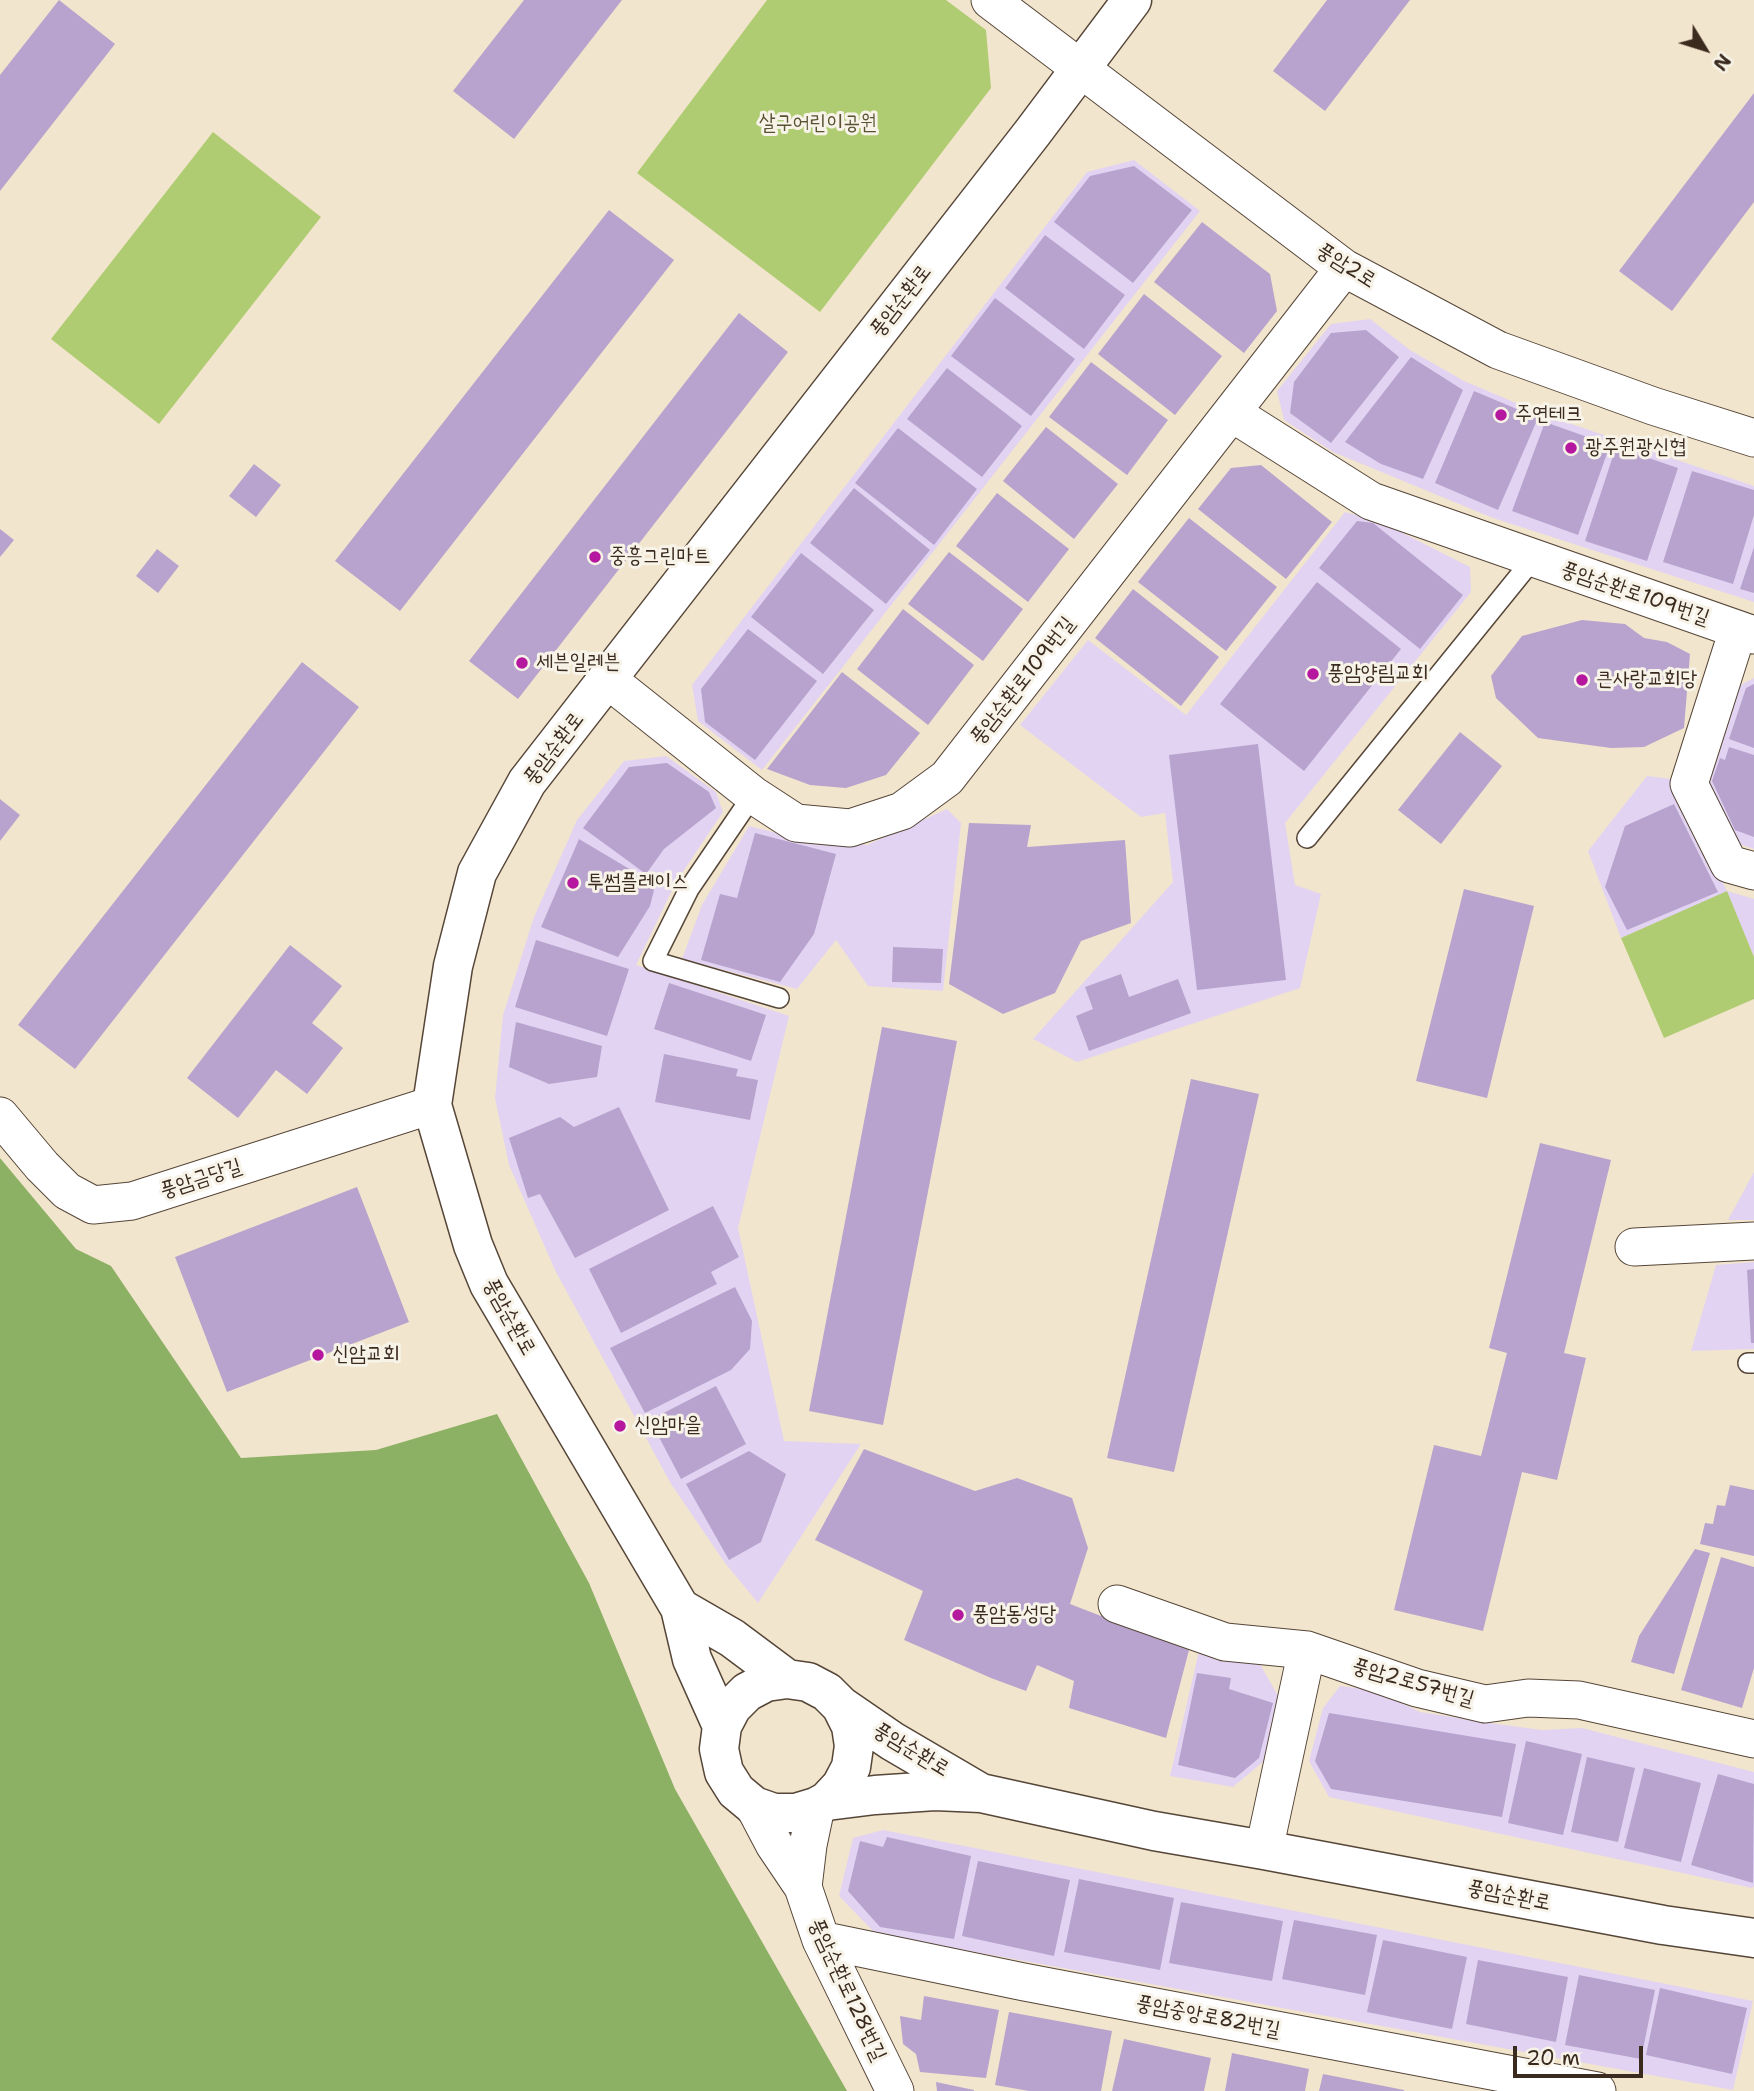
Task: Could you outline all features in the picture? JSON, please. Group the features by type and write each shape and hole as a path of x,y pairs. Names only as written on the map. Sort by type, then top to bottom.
{"street":[{"name":"풍암2로","path":"990,0 1082,67 1344,268 1498,350 1653,406 1754,438"},
{"name":"풍암순환로","path":"1132,0 527,782 477,873 453,965 432,1105 473,1245 489,1284 680,1608 692,1658 722,1726 719,1749 724,1772 736,1791 754,1806 774,1813 796,1813 822,1804 875,1795 935,1791 981,1793 1154,1832 1649,1922 1754,1938"},
{"name":"풍암순환로109번길","path":"607,679 753,795 796,823 850,828 902,811 947,778 1344,268"},
{"name":"풍암순환로109번길","path":"1232,413 1371,501 1746,633 1689,784 1730,864 1754,871"},
{"name":"풍암금당길","path":"0,1116 67,1191 93,1205 132,1201 432,1105"},
{"path":"1634,1247 1754,1241"},
{"name":"풍암2로57번길","path":"1117,1604 1225,1642 1307,1650 1417,1688 1485,1704 1528,1698 1579,1700 1754,1739"},
{"name":"풍암순환로","path":"680,1608 732,1639 787,1678 808,1682 827,1692 841,1706 892,1741 981,1793"},
{"path":"1264,1850 1307,1650"},
{"path":"722,1726 732,1707 747,1692 766,1682 787,1678"},
{"name":"풍암순환로","path":"822,1804 841,1786 851,1767 854,1746 851,1726 841,1706"},
{"name":"풍암순환로128번길","path":"803,1887 808,1845 822,1804"},
{"name":"풍암순환로128번길","path":"754,1806 803,1887 821,1940 895,2091"},
{"name":"풍암중앙로82번길","path":"821,1940 1024,1982 1597,2091"}],"lane":[{"name":"풍암순환로109번길","path":"1307,838 1533,559"},
{"path":"753,795 689,889 653,961 779,998"}],"shaded area":[{"path":"1134,160 1200,211 762,770 698,721 692,685 1087,172"},
{"path":"1370,319 1410,350 1464,381 1542,414 1754,486 1754,602 1493,518 1333,452 1284,420 1277,391 1331,324"},
{"path":"1345,512 1379,521 1470,567 1471,592 1285,823 1295,885 1321,894 1300,988 1077,1062 1033,1039 1173,882 1165,813 1141,817 1020,725 1088,640 1186,715"},
{"path":"1754,678 1754,849 1736,843 1707,785 1739,686"},
{"path":"666,756 716,792 723,812 676,882 636,965 789,1016 738,1228 784,1441 861,1444 758,1603 725,1563 671,1484 555,1270 509,1165 495,1098 503,1015 534,917 577,820 624,761"},
{"path":"1647,776 1671,779 1727,891 1754,899 1754,957 1727,892 1621,938 1588,851"},
{"path":"947,809 961,823 943,991 868,986 836,940 797,989 682,959 702,905 749,826 805,840 867,845"},
{"path":"1754,1172 1754,1220 1728,1220"},
{"path":"1754,1262 1754,1349 1691,1351 1716,1265"},
{"path":"1200,1647 1259,1662 1278,1696 1264,1761 1233,1787 1170,1776"},
{"path":"1340,1686 1374,1690 1420,1712 1542,1730 1582,1728 1754,1772 1754,1886 1752,1888 1329,1797 1309,1761 1323,1708"},
{"path":"883,1830 1753,2001 1733,2090 876,1934 839,1896 853,1838"}],"green space":[{"name":"살구어린이공원","path":"767,0 946,0 986,30 991,88 820,312 637,173"},
{"path":"213,132 321,217 159,424 51,339"},
{"path":"1727,891 1754,957 1754,999 1664,1038 1621,938"},
{"path":"0,1158 76,1249 111,1266 241,1458 376,1450 497,1414 589,1583 675,1789 847,2091 0,2091"}],"building":[{"path":"59,0 115,44 0,191 0,75"},
{"path":"524,0 622,0 514,139 453,91"},
{"path":"1327,0 1410,0 1325,111 1273,71"},
{"path":"1754,93 1754,202 1672,311 1619,271"},
{"path":"1134,166 1192,210 1133,283 1054,222 1090,176"},
{"path":"609,210 674,260 400,611 335,561"},
{"path":"1202,222 1270,274 1277,311 1244,353 1154,282"},
{"path":"1045,235 1125,295 1084,349 1005,288"},
{"path":"1144,294 1222,356 1175,415 1098,354"},
{"path":"995,298 1075,359 1031,416 951,356"},
{"path":"739,313 788,352 518,699 469,661"},
{"path":"1366,330 1399,357 1331,443 1290,413 1294,382 1331,333"},
{"path":"1411,357 1463,390 1423,479 1381,464 1345,442"},
{"path":"1091,362 1168,420 1127,475 1049,417"},
{"path":"947,368 1022,426 982,477 907,419"},
{"path":"1474,391 1538,418 1498,510 1435,483"},
{"path":"1545,422 1610,445 1578,535 1512,511"},
{"path":"1046,427 1118,484 1074,539 1003,481"},
{"path":"898,428 977,489 934,545 855,483"},
{"path":"1616,447 1678,468 1647,561 1585,541"},
{"path":"254,464 281,485 256,517 229,496"},
{"path":"1261,465 1332,522 1286,579 1198,509 1231,468"},
{"path":"1692,471 1754,490 1754,515 1733,584 1663,562"},
{"path":"854,488 930,550 886,604 810,543"},
{"path":"997,493 1069,549 1028,602 956,546"},
{"path":"1189,518 1277,587 1226,651 1138,582"},
{"path":"1357,521 1373,523 1463,595 1420,649 1319,568"},
{"path":"0,529 14,540 0,557"},
{"path":"1754,547 1754,593 1740,589"},
{"path":"157,549 179,566 158,593 136,576"},
{"path":"949,552 1023,609 983,661 908,604"},
{"path":"801,553 874,610 823,674 751,617"},
{"path":"1317,582 1401,649 1304,771 1220,704"},
{"path":"1133,589 1219,657 1181,706 1095,638"},
{"path":"903,609 974,665 928,725 857,669"},
{"name":"큰사랑교회당","path":"1582,620 1625,624 1644,638 1667,642 1690,654 1684,728 1644,747 1611,748 1538,738 1496,698 1491,676 1522,636"},
{"path":"748,629 817,681 755,760 705,722 701,689"},
{"path":"302,662 359,707 75,1069 18,1025"},
{"path":"842,672 920,733 886,775 846,788 810,785 767,769"},
{"path":"1754,684 1754,748 1729,739 1746,688"},
{"path":"1460,732 1502,766 1441,844 1398,810"},
{"path":"1258,744 1286,980 1197,990 1169,755"},
{"path":"1729,747 1754,755 1754,837 1735,830 1712,781 1720,758 1725,760"},
{"path":"667,763 709,792 716,808 664,849 646,874 583,828 629,767"},
{"path":"0,799 20,815 0,841"},
{"path":"1674,804 1718,892 1627,930 1605,887 1625,826"},
{"path":"969,823 1031,825 1027,847 1125,840 1131,923 1081,941 1055,993 1003,1014 949,984"},
{"path":"755,833 836,854 814,934 780,982 701,960 720,894 737,898"},
{"path":"579,839 648,880 654,890 650,906 618,957 541,927"},
{"path":"1464,889 1534,906 1487,1098 1416,1081"},
{"path":"536,940 629,969 607,1036 515,1007"},
{"path":"290,945 342,986 312,1023 343,1048 307,1094 276,1070 238,1118 187,1078"},
{"path":"893,947 943,949 941,983 892,982"},
{"path":"1121,974 1129,997 1178,979 1191,1013 1089,1051 1076,1016 1093,1009 1085,987"},
{"path":"669,983 766,1015 751,1061 654,1029"},
{"path":"516,1022 602,1046 597,1077 549,1084 509,1067"},
{"path":"882,1027 957,1041 883,1425 809,1411"},
{"path":"664,1054 738,1069 736,1076 758,1080 750,1120 655,1102"},
{"path":"1191,1079 1259,1094 1174,1472 1107,1458"},
{"path":"619,1107 669,1210 575,1258 540,1194 528,1198 509,1138 560,1117 574,1127"},
{"path":"1540,1143 1611,1160 1564,1353 1586,1358 1557,1480 1522,1472 1483,1631 1394,1610 1434,1445 1481,1456 1507,1353 1489,1348"},
{"path":"357,1187 409,1322 227,1392 175,1257"},
{"path":"713,1206 739,1257 711,1272 717,1284 621,1333 589,1269"},
{"path":"1754,1269 1754,1343 1751,1343 1747,1270"},
{"path":"735,1287 752,1321 750,1349 731,1370 645,1413 610,1348"},
{"path":"716,1386 746,1444 681,1479 650,1420"},
{"path":"864,1449 975,1491 1017,1478 1072,1498 1088,1548 1070,1604 1189,1650 1166,1738 1069,1708 1074,1681 1037,1665 1026,1691 904,1640 923,1591 815,1540"},
{"path":"749,1451 786,1474 761,1542 729,1560 686,1484"},
{"path":"1730,1485 1754,1490 1754,1556 1700,1544 1705,1523 1713,1524 1717,1505 1725,1506"},
{"path":"1695,1549 1710,1553 1674,1674 1631,1662 1639,1636"},
{"path":"1721,1557 1754,1567 1754,1668 1742,1708 1681,1690"},
{"path":"1197,1673 1231,1678 1229,1689 1273,1703 1259,1758 1235,1778 1178,1765"},
{"path":"1329,1713 1516,1744 1502,1817 1331,1789 1315,1761"},
{"path":"1526,1741 1582,1754 1563,1835 1508,1823"},
{"path":"1587,1757 1635,1768 1618,1842 1571,1832"},
{"path":"1644,1768 1701,1783 1681,1862 1624,1848"},
{"path":"1718,1774 1754,1784 1753,1883 1691,1865"},
{"path":"887,1837 971,1856 954,1939 880,1927 848,1891 860,1841 883,1847"},
{"path":"978,1861 1070,1880 1054,1956 962,1936"},
{"path":"1079,1879 1174,1898 1160,1970 1064,1952"},
{"path":"1181,1902 1283,1921 1272,1981 1169,1963"},
{"path":"1294,1920 1377,1935 1365,1995 1282,1979"},
{"path":"1383,1940 1467,1957 1452,2029 1367,2012"},
{"path":"1478,1960 1568,1977 1556,2042 1466,2024"},
{"path":"1579,1975 1655,1990 1641,2059 1565,2045"},
{"path":"1660,1988 1747,2008 1732,2074 1646,2055"},
{"path":"924,1996 999,2010 986,2078 920,2072 916,2054 903,2044 900,2016 921,2020"},
{"path":"1009,2012 1112,2031 1101,2091 1029,2091 995,2085"},
{"path":"1124,2039 1211,2058 1204,2091 1112,2091"},
{"path":"1232,2053 1309,2069 1305,2091 1225,2091"},
{"path":"1323,2074 1404,2090 1404,2091 1319,2091"},
{"path":"936,2082 974,2090 974,2091 937,2091"}],"place":[{"name":"주연테크","path":"1501,415"},
{"name":"광주원광신협","path":"1571,448"},
{"name":"중흥그린마트","path":"595,557"},
{"name":"세븐일레븐","path":"522,663"},
{"name":"풍암양림교회","path":"1313,674"},
{"name":"큰사랑교회당","path":"1582,680"},
{"name":"투썸플레이스","path":"573,883"},
{"name":"신암교회","path":"318,1355"},
{"name":"신암마을","path":"620,1426"},
{"name":"풍암동성당","path":"958,1615"}]}
